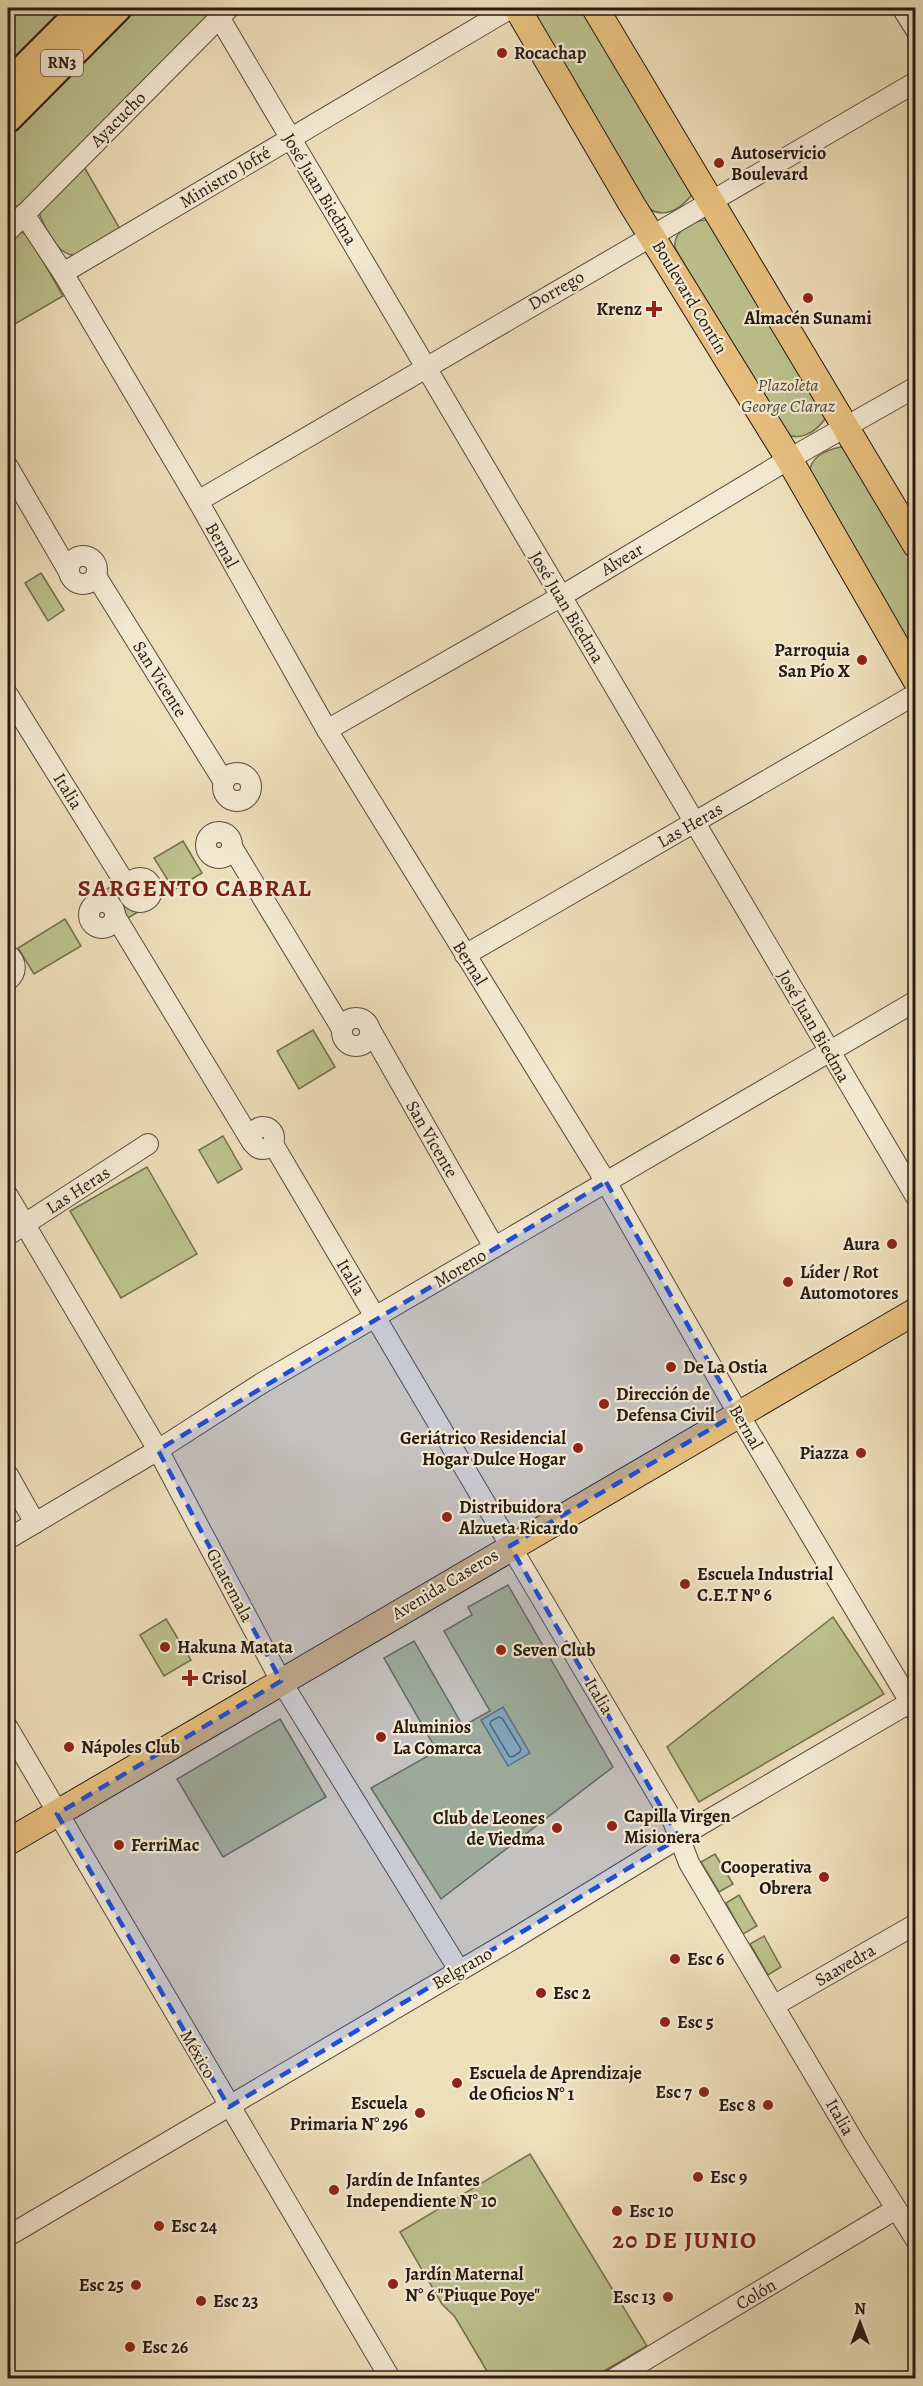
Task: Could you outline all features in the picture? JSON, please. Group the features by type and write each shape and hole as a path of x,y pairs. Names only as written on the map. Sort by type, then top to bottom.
{"highway":[{"name":"RN3","path":"8,85 85,8"},
{"name":"RN3","path":"8,118 117,8"}],"main road":[{"name":"Boulevard Contín","path":"517,8 789,459 915,680"},
{"path":"595,8 915,545"},
{"name":"Avenida Caseros","path":"8,1842 510,1546 915,1311"}],"street":[{"name":"Ministro Jofré","path":"63,273 511,8"},
{"path":"902,8 915,30"},
{"name":"José Juan Biedma","path":"224,12 290,139 915,1197"},
{"name":"Ayacucho","path":"8,231 224,12"},
{"name":"Dorrego","path":"198,501 915,82"},
{"name":"Bernal","path":"24,214 63,273 198,501 327,730 606,1182 738,1413 913,1705"},
{"name":"Alvear","path":"327,730 560,597 789,459 915,387"},
{"name":"San Vicente","path":"8,467 69,572 72,561 84,556 95,562 96,576 224,782"},
{"name":"Italia","path":"8,694 128,888"},
{"name":"Las Heras","path":"465,955 915,694"},
{"name":"San Vicente","path":"232,847 342,1029 344,1040 356,1046 365,1044 370,1031 494,1248"},
{"name":"Italia","path":"115,916 252,1142 253,1132 262,1126 272,1131 273,1144 673,1821 689,1863 856,2145 905,2212 915,2240"},
{"path":"8,955 13,959 15,968 8,980"},
{"name":"Moreno","path":"8,1539 158,1450 262,1383 915,1001"},
{"name":"Las Heras","path":"16,1230 148,1144"},
{"name":"Guatemala","path":"8,1196 16,1230 158,1450 281,1681 459,1970"},
{"path":"8,1475 35,1523"},
{"name":"Belgrano","path":"8,2236 628,1871 679,1838 913,1705"},
{"name":"México","path":"8,1728 390,2379"},
{"name":"Saavedra","path":"775,2005 915,1924"},
{"name":"Colón","path":"615,2379 740,2310 905,2212"},
{"name":"Colón","path":"636,2379 740,2310"}],"highlighted area":[{"path":"606,1182 738,1413 510,1546 679,1838 229,2107 57,1814 281,1681 158,1450"}],"green space":[{"path":"8,8 73,8 8,73"},
{"path":"131,8 217,8 8,219 8,132"},
{"path":"536,8 584,8 689,186 691,196 677,209 661,213 649,209 536,16"},
{"path":"83,165 120,229 77,255 70,255 53,241 39,213"},
{"name":"Plazoleta George Claraz","path":"706,220 714,226 823,409 825,419 806,435 795,437 784,433 675,248 677,237 684,228 695,222"},
{"path":"22,232 29,237 63,296 8,328 8,240 12,235"},
{"path":"841,447 849,451 915,564 915,661 810,475 815,459 829,450"},
{"path":"41,573 64,610 48,621 25,583"},
{"path":"183,841 202,873 174,890 154,858"},
{"path":"113,886 124,902 132,907 143,909 128,918 116,899 102,891"},
{"path":"65,919 81,946 34,974 18,948"},
{"path":"313,1030 335,1067 299,1089 277,1051"},
{"path":"223,1136 242,1169 218,1183 199,1150"},
{"path":"147,1167 197,1254 121,1298 70,1211"},
{"path":"508,1585 613,1767 441,1899 371,1788 437,1751 384,1658 414,1641 463,1726 490,1711 444,1631 472,1615 468,1607"},
{"path":"833,1617 884,1694 699,1802 667,1747"},
{"name":"Hakuna Matata","path":"166,1619 191,1660 164,1676 140,1635"},
{"path":"280,1719 326,1797 223,1857 177,1779"},
{"path":"715,1854 733,1884 719,1892 701,1862"},
{"path":"739,1895 757,1926 743,1934 726,1903"},
{"path":"764,1936 781,1967 768,1975 750,1944"},
{"path":"530,2154 647,2346 592,2378 491,2378 455,2317 442,2304 400,2232"}],"water":[{"path":"503,1707 530,1753 508,1766 481,1720"}],"place":[{"name":"Rocachap","path":"502,53"},
{"name":"Autoservicio Boulevard","path":"719,163"},
{"name":"Almacén Sunami","path":"808,298"},
{"name":"Krenz","path":"654,309"},
{"name":"Parroquia San Pío X","path":"862,660"},
{"name":"Aura","path":"892,1244"},
{"name":"Líder / Rot Automotores","path":"788,1282"},
{"name":"De La Ostia","path":"671,1367"},
{"name":"Dirección de Defensa Civil","path":"604,1404"},
{"name":"Geriátrico Residencial Hogar Dulce Hogar","path":"578,1448"},
{"name":"Piazza","path":"861,1453"},
{"name":"Distribuidora Alzueta Ricardo","path":"447,1517"},
{"name":"Escuela Industrial C.E.T Nº 6","path":"685,1584"},
{"name":"Hakuna Matata","path":"165,1647"},
{"name":"Seven Club","path":"501,1650"},
{"name":"Crisol","path":"190,1678"},
{"name":"Aluminios La Comarca","path":"381,1737"},
{"name":"Nápoles Club","path":"69,1747"},
{"name":"Capilla Virgen Misionera","path":"612,1826"},
{"name":"Club de Leones de Viedma","path":"557,1828"},
{"name":"FerriMac","path":"119,1845"},
{"name":"Cooperativa Obrera","path":"824,1877"},
{"name":"Esc 6","path":"675,1959"},
{"name":"Esc 2","path":"541,1993"},
{"name":"Esc 5","path":"665,2022"},
{"name":"Escuela de Aprendizaje de Oficios N° 1","path":"457,2083"},
{"name":"Esc 7","path":"704,2092"},
{"name":"Esc 8","path":"768,2105"},
{"name":"Escuela Primaria N° 296","path":"420,2113"},
{"name":"Esc 9","path":"698,2177"},
{"name":"Jardín de Infantes Independiente N° 10","path":"334,2190"},
{"name":"Esc 10","path":"617,2211"},
{"name":"Esc 24","path":"159,2226"},
{"name":"Jardín Maternal N° 6 \"Piuque Poye\"","path":"393,2284"},
{"name":"Esc 25","path":"136,2285"},
{"name":"Esc 13","path":"668,2297"},
{"name":"Esc 23","path":"201,2301"},
{"name":"Esc 26","path":"130,2347"}],"district":[{"name":"SARGENTO CABRAL","path":"195,888"},
{"name":"20 DE JUNIO","path":"685,2240"}]}
